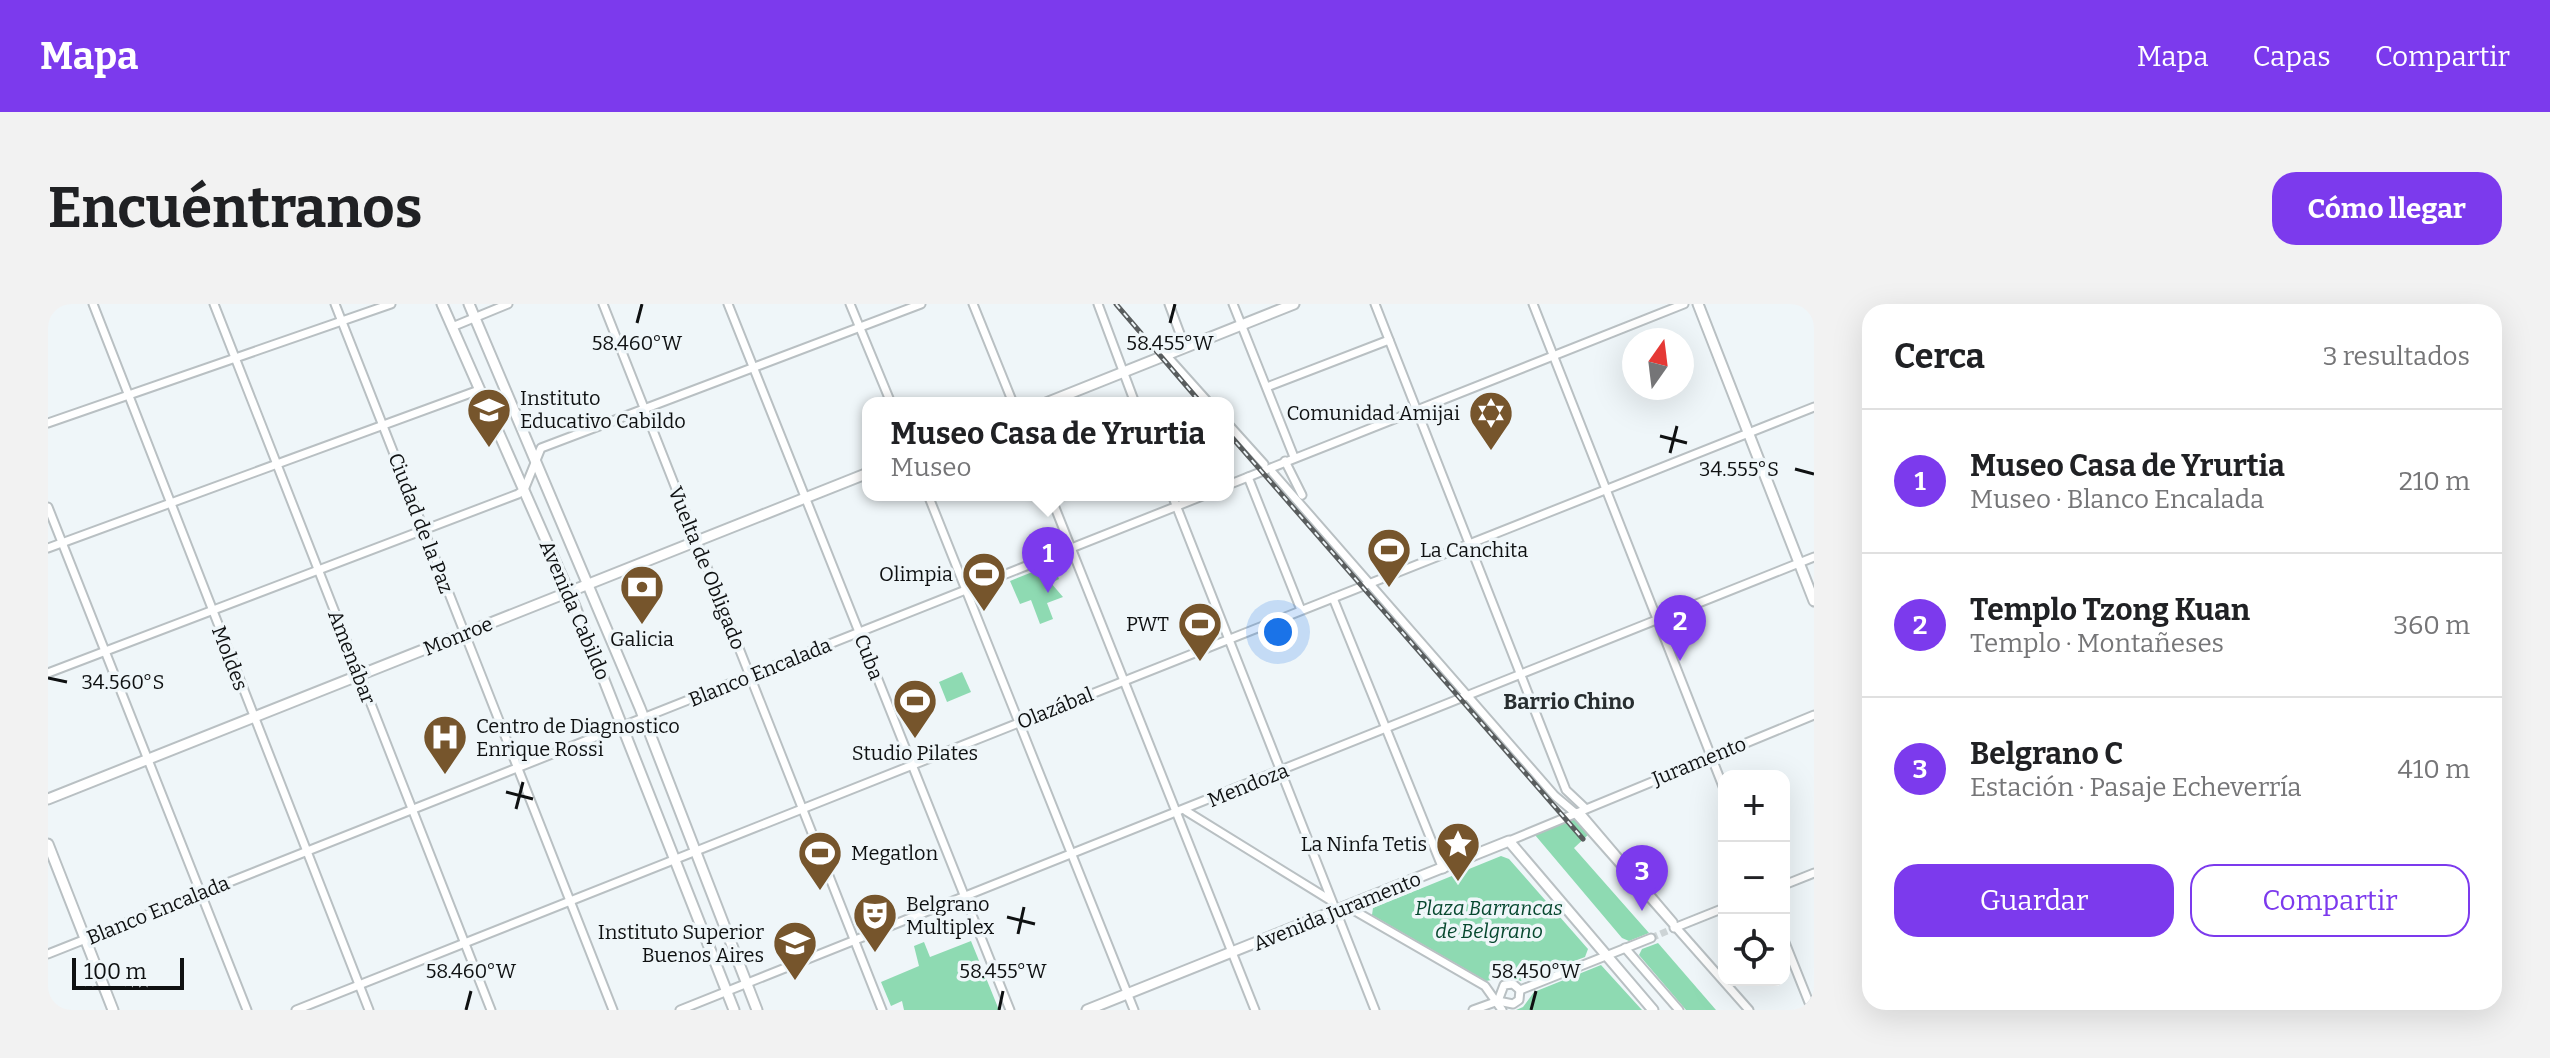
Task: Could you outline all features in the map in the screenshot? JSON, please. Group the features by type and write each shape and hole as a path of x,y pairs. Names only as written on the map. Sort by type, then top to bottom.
{"main road":[{"name":"Avenida Cabildo","path":"442,304 569,592 734,1010"},
{"name":"Avenida Cabildo","path":"469,304 644,718 757,1010"},
{"path":"1061,397 1294,304"},
{"path":"1698,304 1814,601"},
{"name":"Monroe","path":"48,799 862,475"},
{"path":"1509,841 1653,1010"},
{"name":"Avenida Juramento","path":"1087,1010 1509,841"},
{"path":"48,844 113,1010"}],"street":[{"name":"Moldes","path":"93,304 304,852 369,1010"},
{"name":"Amenábar","path":"214,304 491,1010"},
{"name":"Ciudad de la Paz","path":"335,304 613,1010"},
{"path":"48,423 391,304"},
{"path":"452,327 508,304"},
{"name":"Vuelta de Obligado","path":"603,304 882,1010"},
{"name":"Cuba","path":"728,304 1010,1010"},
{"path":"850,304 889,397"},
{"path":"48,673 524,490 541,448 921,304"},
{"path":"973,304 1011,397"},
{"path":"1098,304 1133,397"},
{"path":"1169,304 1185,347"},
{"path":"1233,304 1294,457"},
{"path":"1375,304 1574,812 1582,815 1674,928 1749,1010"},
{"path":"1533,304 1718,774"},
{"path":"1234,483 1684,304"},
{"path":"1267,387 1389,340"},
{"path":"1166,355 1204,397"},
{"path":"48,548 479,390"},
{"name":"Olazábal","path":"296,1010 1814,407"},
{"path":"1234,431 1264,464"},
{"path":"1285,461 1302,495"},
{"path":"1273,473 1555,796 1584,807"},
{"path":"1248,477 1301,610"},
{"path":"930,501 1134,1010"},
{"path":"1052,501 1255,1010"},
{"path":"1174,501 1375,1010"},
{"name":"Blanco Encalada","path":"48,954 1190,501"},
{"path":"48,507 247,1010"},
{"name":"Mendoza","path":"680,1010 1186,811 1814,557"},
{"path":"1333,598 1443,869"},
{"name":"Juramento","path":"1584,807 1814,715"},
{"name":"Avenida Juramento","path":"1509,841 1584,807"},
{"path":"1186,811 1332,901"},
{"path":"1790,883 1814,873"},
{"path":"1348,907 1485,986 1502,1010"},
{"path":"1674,928 1718,910"},
{"path":"1520,990 1651,938"},
{"path":"1625,948 1679,1010"},
{"path":"1790,955 1812,1010"},
{"path":"1498,1001 1504,985 1513,984 1520,990"},
{"path":"1473,1010 1498,1001 1513,1004 1519,1000 1520,990"}],"green space":[{"path":"1045,567 1047,572 1055,569 1059,579 1051,583 1063,597 1047,603 1053,619 1040,624 1031,600 1020,604 1010,581"},
{"path":"962,672 971,692 947,702 939,682"},
{"path":"1575,814 1590,833 1574,848 1649,933 1629,941 1622,938 1535,835"},
{"name":"Plaza Barrancas de Belgrano","path":"1501,856 1509,859 1588,949 1585,957 1521,981 1508,977 1486,981 1372,915 1373,908"},
{"path":"971,941 999,1010 904,1010 902,1001 891,1006 881,982 919,966 914,946 924,942 930,957"},
{"path":"1658,943 1716,1010 1686,1010 1639,955 1642,949"},
{"path":"1601,965 1642,1010 1516,1010 1523,1007 1534,992"}],"tunnel":[{"path":"1651,938 1672,929"}],"railway":[{"path":"1116,304 1196,397"},
{"path":"1234,440 1583,839"}],"place":[{"name":"Instituto Educativo Cabildo","path":"489,449"},
{"name":"Comunidad Amijai","path":"1491,452"},
{"name":"La Canchita","path":"1389,589"},
{"name":"Museo Casa de Yrurtia","path":"1048,593"},
{"name":"Olimpia","path":"984,613"},
{"name":"Galicia","path":"642,626"},
{"name":"Templo Tzong Kuan","path":"1680,661"},
{"name":"PWT","path":"1200,663"},
{"name":"Studio Pilates","path":"915,740"},
{"name":"Centro de Diagnostico Enrique Rossi","path":"445,776"},
{"name":"La Ninfa Tetis","path":"1458,883"},
{"name":"Megatlon","path":"820,892"},
{"name":"Belgrano C","path":"1642,911"},
{"name":"Belgrano Multiplex","path":"875,954"},
{"name":"Instituto Superior Buenos Aires","path":"795,982"}],"district":[{"name":"Barrio Chino","path":"1569,701"}]}
